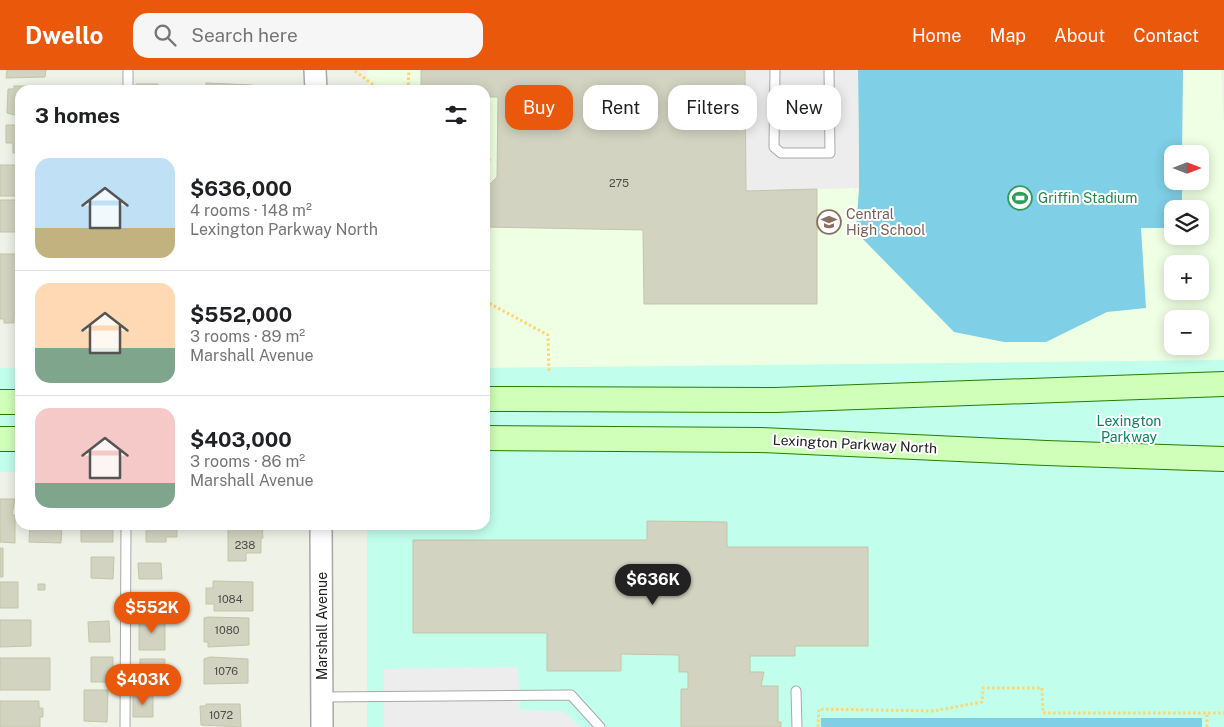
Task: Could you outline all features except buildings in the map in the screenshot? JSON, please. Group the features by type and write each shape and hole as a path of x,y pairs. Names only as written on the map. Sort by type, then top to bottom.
{"main road":[{"path":"490,398 775,400 1224,384"},
{"path":"0,402 15,402"},
{"name":"Lexington Parkway North","path":"490,438 760,440 1055,454 1224,459"},
{"path":"0,439 15,439"}],"street":[{"path":"316,70 316,85"},
{"name":"Marshall Avenue","path":"321,530 322,727"}],"lane":[{"path":"128,70 128,85"},
{"path":"775,70 774,147 781,154 830,153 829,70"},
{"path":"125,727 126,530"},
{"path":"796,691 797,727"},
{"path":"322,697 571,695 600,727"}],"path":[{"path":"408,70 408,85"},
{"path":"355,71 373,85"},
{"path":"490,304 548,334 549,373"},
{"path":"818,727 819,710 933,711 982,702 983,688 1042,688 1042,713 1224,713"},
{"path":"1207,713 1207,727"}],"shaded area":[{"name":"Central High School","path":"367,70 1221,70 1224,125 1224,362 490,368 490,85 368,85"},
{"path":"745,70 858,70 859,188 746,191 745,130 757,130 757,85 745,85"},
{"name":"Griffin Stadium","path":"858,70 1183,70 1182,145 1164,145 1164,190 1182,190 1182,200 1164,200 1164,228 1141,228 1146,308 1107,312 1046,342 1004,342 954,332 856,232 859,188"},
{"path":"518,667 520,710 563,711 581,727 384,727 384,669"},
{"path":"821,718 1202,718 1202,727 821,727"}],"green space":[{"name":"Lexington Parkway","path":"1224,360 1224,727 367,727 367,530 490,530 490,368"},
{"path":"0,368 15,368 15,472 0,472"}],"place":[{"name":"Griffin Stadium","path":"1020,198"},
{"name":"Central High School","path":"829,222"}]}
